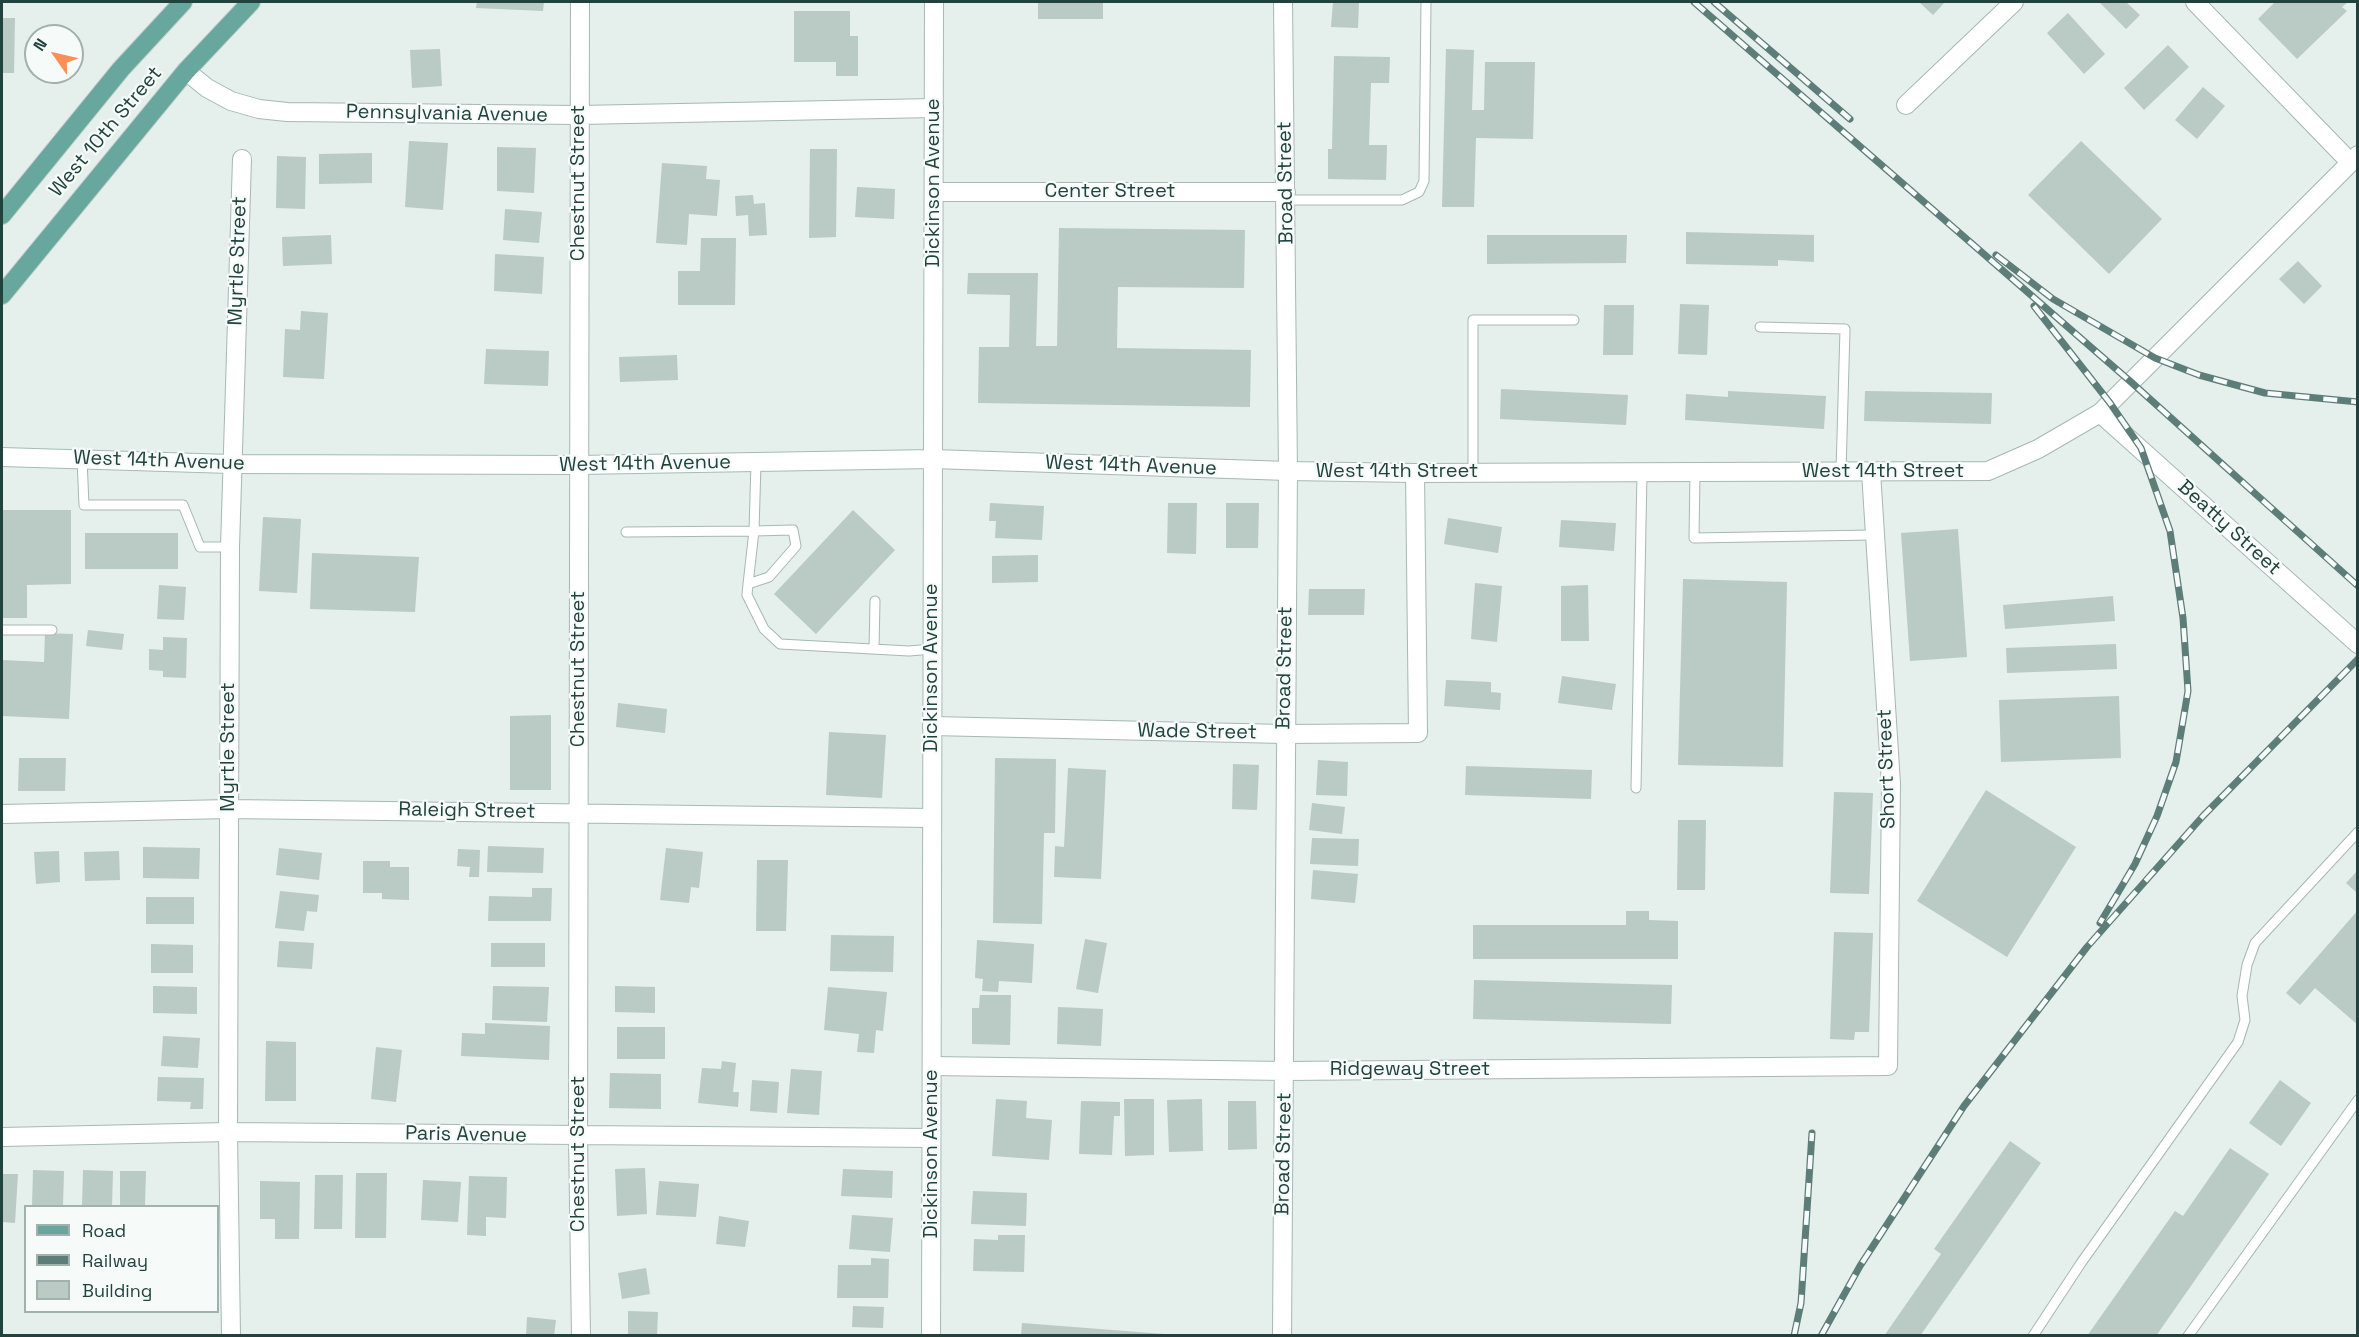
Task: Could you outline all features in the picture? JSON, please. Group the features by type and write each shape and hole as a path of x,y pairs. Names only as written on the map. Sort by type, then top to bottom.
{"main road":[{"name":"West 10th Street","path":"2,215 121,69 183,2"},
{"name":"West 10th Street","path":"2,296 186,71 251,2"}],"street":[{"name":"Chestnut Street","path":"580,2 578,1137 581,1335"},
{"name":"Dickinson Avenue","path":"931,1335 934,2"},
{"name":"Broad Street","path":"1282,1335 1285,1071 1284,734 1288,471 1283,2"},
{"path":"1906,105 2013,2"},
{"path":"2194,2 2354,159"},
{"name":"Pennsylvania Avenue","path":"186,71 207,88 225,98 259,109 287,112 579,115 934,108"},
{"name":"Myrtle Street","path":"231,1335 228,1132 230,547 242,159"},
{"name":"West 14th Street","path":"1288,471 1695,473 1988,471 2038,449 2100,413 2354,159"},
{"name":"Center Street","path":"934,192 1286,196"},
{"name":"Beatty Street","path":"2100,413 2358,644"},
{"name":"West 14th Avenue","path":"2,457 231,464 578,465 933,459 1288,471"},
{"name":"Short Street","path":"1871,472 1873,535 1891,784 1888,1066"},
{"name":"Wade Street","path":"932,726 1284,734 1418,733 1415,473"},
{"name":"Raleigh Street","path":"2,814 229,809 932,818"},
{"name":"Ridgeway Street","path":"932,1066 1285,1071 1888,1066"},
{"name":"Paris Avenue","path":"2,1137 228,1132 578,1137 931,1138"}],"lane":[{"path":"1286,196 1402,200 1419,192 1424,182 1426,2"},
{"path":"1473,473 1473,320 1574,320"},
{"path":"1760,327 1845,329 1841,472"},
{"path":"82,459 84,505 183,505 200,547 230,547"},
{"path":"756,463 754,531 747,595 765,629 780,644 874,649 932,649"},
{"path":"1636,788 1642,472"},
{"path":"1695,473 1694,538 1873,535"},
{"path":"626,532 793,531 796,546 769,577 748,584"},
{"path":"874,649 875,601"},
{"path":"2,630 52,630"},
{"path":"2033,1335 2081,1263 2238,1042 2245,1020 2242,996 2247,966 2255,943 2358,832"},
{"path":"2188,1335 2358,1100"}],"building":[{"path":"477,2 544,2 543,11 476,8"},
{"path":"1038,2 1103,2 1103,19 1038,19"},
{"path":"1333,2 1359,2 1358,28 1331,27"},
{"path":"1919,2 1945,2 1933,15"},
{"path":"2099,2 2126,2 2140,15 2126,29"},
{"path":"2275,2 2348,2 2342,7 2347,11 2297,59 2258,19"},
{"path":"794,11 850,11 850,36 858,36 858,76 836,76 836,62 794,62"},
{"path":"2068,13 2105,54 2084,74 2047,33"},
{"path":"2,18 15,18 14,73 2,73"},
{"path":"2168,45 2189,67 2144,110 2124,88"},
{"path":"440,49 442,86 412,88 410,50"},
{"path":"1446,49 1474,50 1472,110 1484,110 1485,62 1535,62 1533,139 1476,138 1474,207 1442,207"},
{"path":"1334,56 1390,57 1389,83 1371,83 1369,145 1387,145 1386,180 1328,179 1328,149 1332,149"},
{"path":"2203,87 2225,106 2197,139 2175,120"},
{"path":"409,141 448,143 443,210 405,207"},
{"path":"2081,141 2162,219 2109,274 2028,195"},
{"path":"497,147 536,148 534,193 497,191"},
{"path":"810,149 837,149 836,237 809,238"},
{"path":"372,153 372,183 319,184 319,154"},
{"path":"277,156 306,157 305,209 276,208"},
{"path":"662,163 707,166 706,179 720,180 717,216 689,214 687,245 656,243"},
{"path":"857,187 895,189 894,219 855,217"},
{"path":"753,195 754,204 765,203 767,235 749,236 748,215 736,216 735,196"},
{"path":"505,209 542,212 539,243 503,240"},
{"path":"1059,228 1245,230 1244,288 1118,287 1117,348 1251,350 1250,407 978,403 979,347 1009,347 1010,295 967,294 968,273 1038,273 1036,346 1057,346"},
{"path":"1686,232 1814,235 1814,262 1778,260 1778,266 1686,264"},
{"path":"331,235 332,264 283,266 282,237"},
{"path":"1487,235 1627,235 1626,263 1487,264"},
{"path":"701,238 736,238 735,305 678,305 678,271 700,271"},
{"path":"495,254 544,257 542,294 494,291"},
{"path":"2298,261 2322,286 2304,304 2279,279"},
{"path":"1680,304 1709,305 1707,355 1678,354"},
{"path":"1604,305 1634,305 1633,355 1603,355"},
{"path":"301,311 328,313 324,379 283,377 285,329 300,330"},
{"path":"486,349 549,351 548,386 484,384"},
{"path":"677,355 678,380 620,382 619,357"},
{"path":"1501,389 1628,395 1626,425 1500,419"},
{"path":"1728,391 1826,396 1824,429 1685,420 1686,394 1728,397"},
{"path":"1865,391 1992,393 1991,424 1864,421"},
{"path":"990,503 1044,506 1042,540 995,538 996,521 989,521"},
{"path":"1168,503 1197,503 1196,554 1167,553"},
{"path":"1226,503 1259,503 1258,548 1226,548"},
{"path":"2,510 71,510 71,584 27,585 27,618 2,618"},
{"path":"853,510 895,550 816,634 774,594"},
{"path":"263,517 301,519 297,593 259,591"},
{"path":"1448,518 1502,527 1498,553 1444,544"},
{"path":"1561,520 1616,523 1614,551 1559,547"},
{"path":"1958,529 1967,657 1910,661 1901,533"},
{"path":"85,533 178,533 178,569 85,569"},
{"path":"312,553 419,557 415,612 310,609"},
{"path":"1038,555 1038,582 992,583 992,556"},
{"path":"1683,579 1787,582 1783,767 1678,765"},
{"path":"1475,583 1502,586 1497,642 1471,639"},
{"path":"159,585 186,587 184,620 157,619"},
{"path":"1588,585 1589,641 1561,641 1561,586"},
{"path":"1309,589 1365,589 1364,615 1308,615"},
{"path":"2113,596 2115,621 2005,629 2003,605"},
{"path":"88,630 124,634 122,650 86,646"},
{"path":"45,633 73,634 69,719 2,716 2,660 44,662"},
{"path":"163,637 187,638 186,678 163,677 163,671 149,670 149,649 163,650"},
{"path":"2116,644 2117,669 2007,673 2006,648"},
{"path":"1562,676 1616,684 1612,710 1558,703"},
{"path":"1446,680 1491,682 1491,692 1501,693 1500,710 1444,706"},
{"path":"2119,696 2121,758 2001,762 1999,700"},
{"path":"618,703 667,709 665,733 616,727"},
{"path":"551,715 551,790 510,790 510,716"},
{"path":"829,732 886,735 882,798 826,795"},
{"path":"19,758 66,758 65,791 18,791"},
{"path":"995,758 1056,759 1055,833 1044,833 1042,924 993,923"},
{"path":"1318,760 1348,762 1347,796 1316,795"},
{"path":"1233,764 1259,765 1257,810 1232,809"},
{"path":"1466,766 1592,770 1591,799 1465,795"},
{"path":"1068,768 1106,770 1101,879 1054,877 1055,846 1064,847"},
{"path":"1986,790 2076,847 2007,957 1917,901"},
{"path":"1834,792 1873,793 1869,894 1830,893"},
{"path":"1312,803 1345,807 1342,834 1309,830"},
{"path":"1678,820 1706,820 1705,890 1677,890"},
{"path":"1312,838 1359,839 1358,866 1310,864"},
{"path":"488,846 544,848 543,873 487,872"},
{"path":"143,847 200,848 199,879 143,878"},
{"path":"279,848 322,853 319,880 276,875"},
{"path":"666,848 703,852 699,888 691,887 689,903 660,900"},
{"path":"458,849 480,850 479,877 469,877 470,867 457,866"},
{"path":"59,851 60,882 36,884 34,852"},
{"path":"119,851 120,880 85,881 84,852"},
{"path":"757,860 788,860 786,931 756,931"},
{"path":"363,861 390,861 390,867 409,867 409,900 382,899 382,893 363,893"},
{"path":"1313,870 1358,874 1355,903 1311,899"},
{"path":"2358,870 2358,894 2346,883"},
{"path":"532,888 552,888 551,921 488,921 489,896 532,897"},
{"path":"280,891 319,895 317,912 307,911 304,931 275,928"},
{"path":"146,897 194,897 194,924 146,924"},
{"path":"2358,910 2358,1025 2315,988 2300,1005 2286,993"},
{"path":"1626,911 1649,911 1649,920 1678,921 1678,959 1473,959 1473,925 1626,925"},
{"path":"1834,932 1873,933 1869,1032 1855,1032 1854,1040 1830,1039"},
{"path":"831,935 894,936 893,972 830,971"},
{"path":"1085,939 1107,943 1098,993 1076,989"},
{"path":"977,940 1034,944 1032,983 999,981 998,992 982,991 983,979 975,978"},
{"path":"279,941 314,943 312,969 277,967"},
{"path":"491,943 545,943 545,967 491,967"},
{"path":"151,944 193,945 193,973 151,973"},
{"path":"1474,980 1672,985 1671,1024 1473,1019"},
{"path":"153,986 197,987 197,1014 153,1013"},
{"path":"493,986 549,987 547,1022 492,1020"},
{"path":"615,986 655,987 655,1013 615,1012"},
{"path":"828,987 887,992 883,1031 876,1030 874,1053 857,1052 859,1034 824,1030"},
{"path":"980,995 1011,995 1010,1045 972,1044 972,1008 979,1008"},
{"path":"1058,1007 1103,1009 1101,1046 1057,1044"},
{"path":"485,1023 550,1026 549,1060 461,1056 462,1033 485,1034"},
{"path":"617,1027 665,1027 665,1059 617,1059"},
{"path":"163,1036 200,1038 198,1068 161,1066"},
{"path":"266,1041 296,1042 296,1101 265,1101"},
{"path":"376,1047 402,1050 396,1102 371,1099"},
{"path":"722,1061 736,1063 733,1092 739,1092 738,1107 698,1103 702,1068 721,1069"},
{"path":"791,1069 822,1071 819,1115 787,1113"},
{"path":"610,1073 661,1074 661,1109 609,1108"},
{"path":"158,1077 204,1078 203,1109 190,1109 191,1102 157,1101"},
{"path":"752,1080 779,1082 777,1113 750,1111"},
{"path":"2280,1080 2311,1103 2281,1146 2249,1123"},
{"path":"996,1099 1027,1101 1026,1118 1052,1120 1049,1160 992,1156"},
{"path":"1124,1099 1154,1099 1154,1155 1125,1156"},
{"path":"1202,1099 1203,1151 1169,1152 1167,1100"},
{"path":"1081,1101 1120,1102 1120,1116 1114,1116 1112,1155 1079,1154"},
{"path":"1228,1101 1256,1101 1257,1149 1228,1150"},
{"path":"2010,1141 2041,1163 1920,1336 1884,1336 1941,1254 1934,1249"},
{"path":"2230,1148 2269,1174 2156,1336 2087,1336 2175,1211 2183,1216"},
{"path":"645,1168 647,1214 617,1216 615,1169"},
{"path":"843,1169 893,1171 892,1198 841,1196"},
{"path":"33,1170 64,1171 63,1205 32,1205"},
{"path":"83,1170 113,1171 112,1205 82,1205"},
{"path":"120,1171 146,1171 145,1205 120,1205"},
{"path":"356,1173 387,1173 386,1238 355,1238"},
{"path":"2,1174 18,1174 15,1223 2,1222"},
{"path":"315,1175 343,1175 342,1229 314,1229"},
{"path":"469,1176 507,1177 506,1218 486,1217 486,1236 467,1235"},
{"path":"423,1180 461,1182 458,1222 421,1220"},
{"path":"260,1181 300,1182 299,1239 275,1239 275,1219 260,1219"},
{"path":"659,1181 699,1184 696,1217 656,1215"},
{"path":"973,1191 1027,1193 1026,1226 971,1224"},
{"path":"852,1215 893,1218 890,1252 849,1249"},
{"path":"719,1216 749,1221 745,1247 716,1244"},
{"path":"998,1235 1025,1235 1024,1272 973,1271 974,1239 998,1240"},
{"path":"871,1258 889,1259 888,1298 837,1298 838,1265 871,1265"},
{"path":"646,1268 650,1294 622,1299 618,1273"},
{"path":"853,1306 884,1307 883,1328 852,1327"},
{"path":"628,1311 658,1312 657,1336 628,1336"},
{"path":"527,1317 556,1320 554,1336 526,1336"},
{"path":"1022,1323 1164,1334 1164,1336 1021,1336"}],"railway":[{"path":"1694,2 2131,382 2358,586"},
{"path":"1714,2 1850,119"},
{"path":"1996,255 2053,299 2155,358 2199,375 2265,393 2358,402"},
{"path":"2034,306 2110,403 2141,448 2170,531 2183,618 2188,691 2176,762 2157,816 2135,864 2100,923"},
{"path":"1821,1336 1860,1266 1964,1106 2087,947 2203,816 2358,659"},
{"path":"1794,1336 1801,1303 1812,1133"}]}
